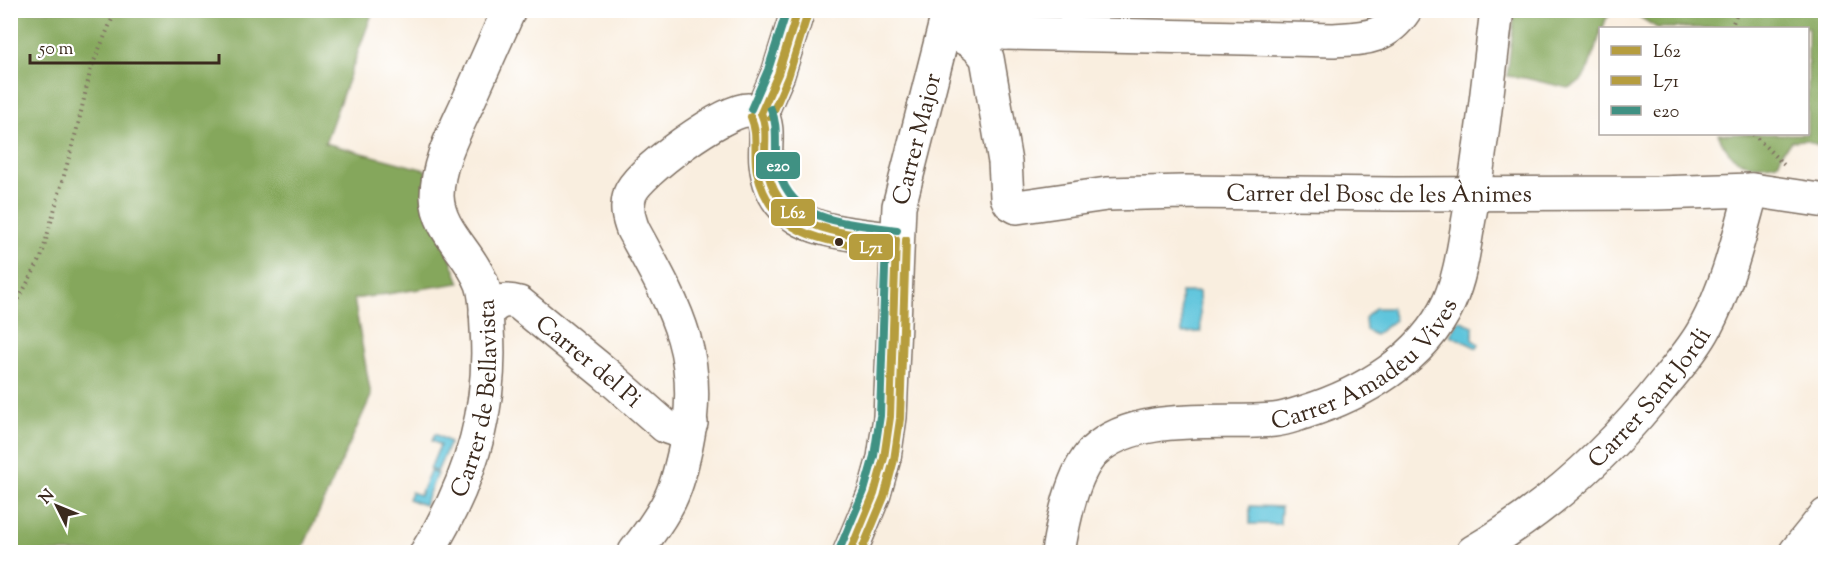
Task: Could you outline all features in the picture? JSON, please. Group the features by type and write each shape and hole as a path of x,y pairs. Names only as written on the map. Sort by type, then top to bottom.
{"street":[{"name":"Carrer de Bellavista","path":"427,552 461,491 477,438 486,384 488,340 482,284 444,223 438,208 437,194 449,144 509,10"},
{"path":"761,113 778,74 798,10"},
{"path":"953,17 963,36 980,48 1219,36 1334,40 1370,38 1397,22 1405,10"},
{"name":"Carrer Amadeu Vives","path":"1058,552 1065,513 1081,468 1095,451 1118,436 1144,427 1172,423 1278,420 1323,406 1370,385 1406,358 1429,333 1448,303 1461,266 1474,194 1497,10"},
{"name":"Carrer Major","path":"850,552 874,494 884,458 890,417 896,240 902,188 953,17"},
{"name":"Carrer del Bosc de les Ànimes","path":"995,46 1007,196 1010,203 1017,207 1107,194 1183,192 1474,194 1752,190 1826,201"},
{"path":"635,552 666,507 676,488 691,423 693,384 687,346 674,309 628,217 630,193 643,175 676,149 725,117 749,109 761,113 765,120 766,162 771,188 793,216 813,226 896,240"},
{"name":"Carrer Sant Jordi","path":"1473,552 1505,534 1569,485 1651,402 1685,358 1704,330 1719,299 1733,261 1752,190"},
{"name":"Carrer del Pi","path":"486,313 501,300 519,303 665,426 675,430 684,429 691,423"},
{"path":"1796,552 1826,515"}],"path":[{"path":"10,315 41,258 78,125 91,68 116,10"},
{"path":"1731,27 1738,10"}],"green space":[{"path":"1515,10 1614,11 1606,19 1603,27 1599,27 1599,38 1587,72 1580,82 1568,88 1507,76"},
{"path":"10,11 373,11 325,143 426,170 460,283 354,299 371,396 301,552 11,552"},
{"path":"1620,11 1825,11 1825,148 1805,140 1792,141 1783,151 1778,163 1748,165 1728,152 1718,135 1809,135 1809,27 1655,27 1635,14"}],"water":[{"path":"1181,292 1199,292 1201,332 1182,333"},
{"path":"1375,308 1391,308 1395,320 1375,335 1366,330 1365,318"},
{"path":"1459,320 1473,326 1473,340 1479,344 1477,348 1450,335"},
{"path":"435,434 450,442 437,472 430,469 440,445 432,441"},
{"path":"430,471 437,474 424,505 408,499 411,492 420,495"},
{"path":"1250,506 1281,507 1280,524 1250,524"}],"transit line":[{"name":"e20","path":"751,109 768,70 787,10"},
{"name":"L62","path":"761,113 778,74 798,10"},
{"name":"L71","path":"771,117 788,77 808,13"},
{"name":"e20","path":"771,109 775,122 777,163 783,183 793,198 822,217 840,222 897,230"},
{"name":"L62","path":"761,113 765,126 766,163 772,186 783,203 797,216 814,225 833,231 896,240"},
{"name":"L71","path":"751,117 755,131 757,172 765,195 777,213 792,226 829,241 895,250"},
{"name":"e20","path":"840,548 864,491 874,456 880,416 886,240"},
{"name":"L62","path":"850,552 874,494 884,458 890,417 896,240"},
{"name":"L71","path":"861,552 884,497 894,460 900,419 906,240"}]}
